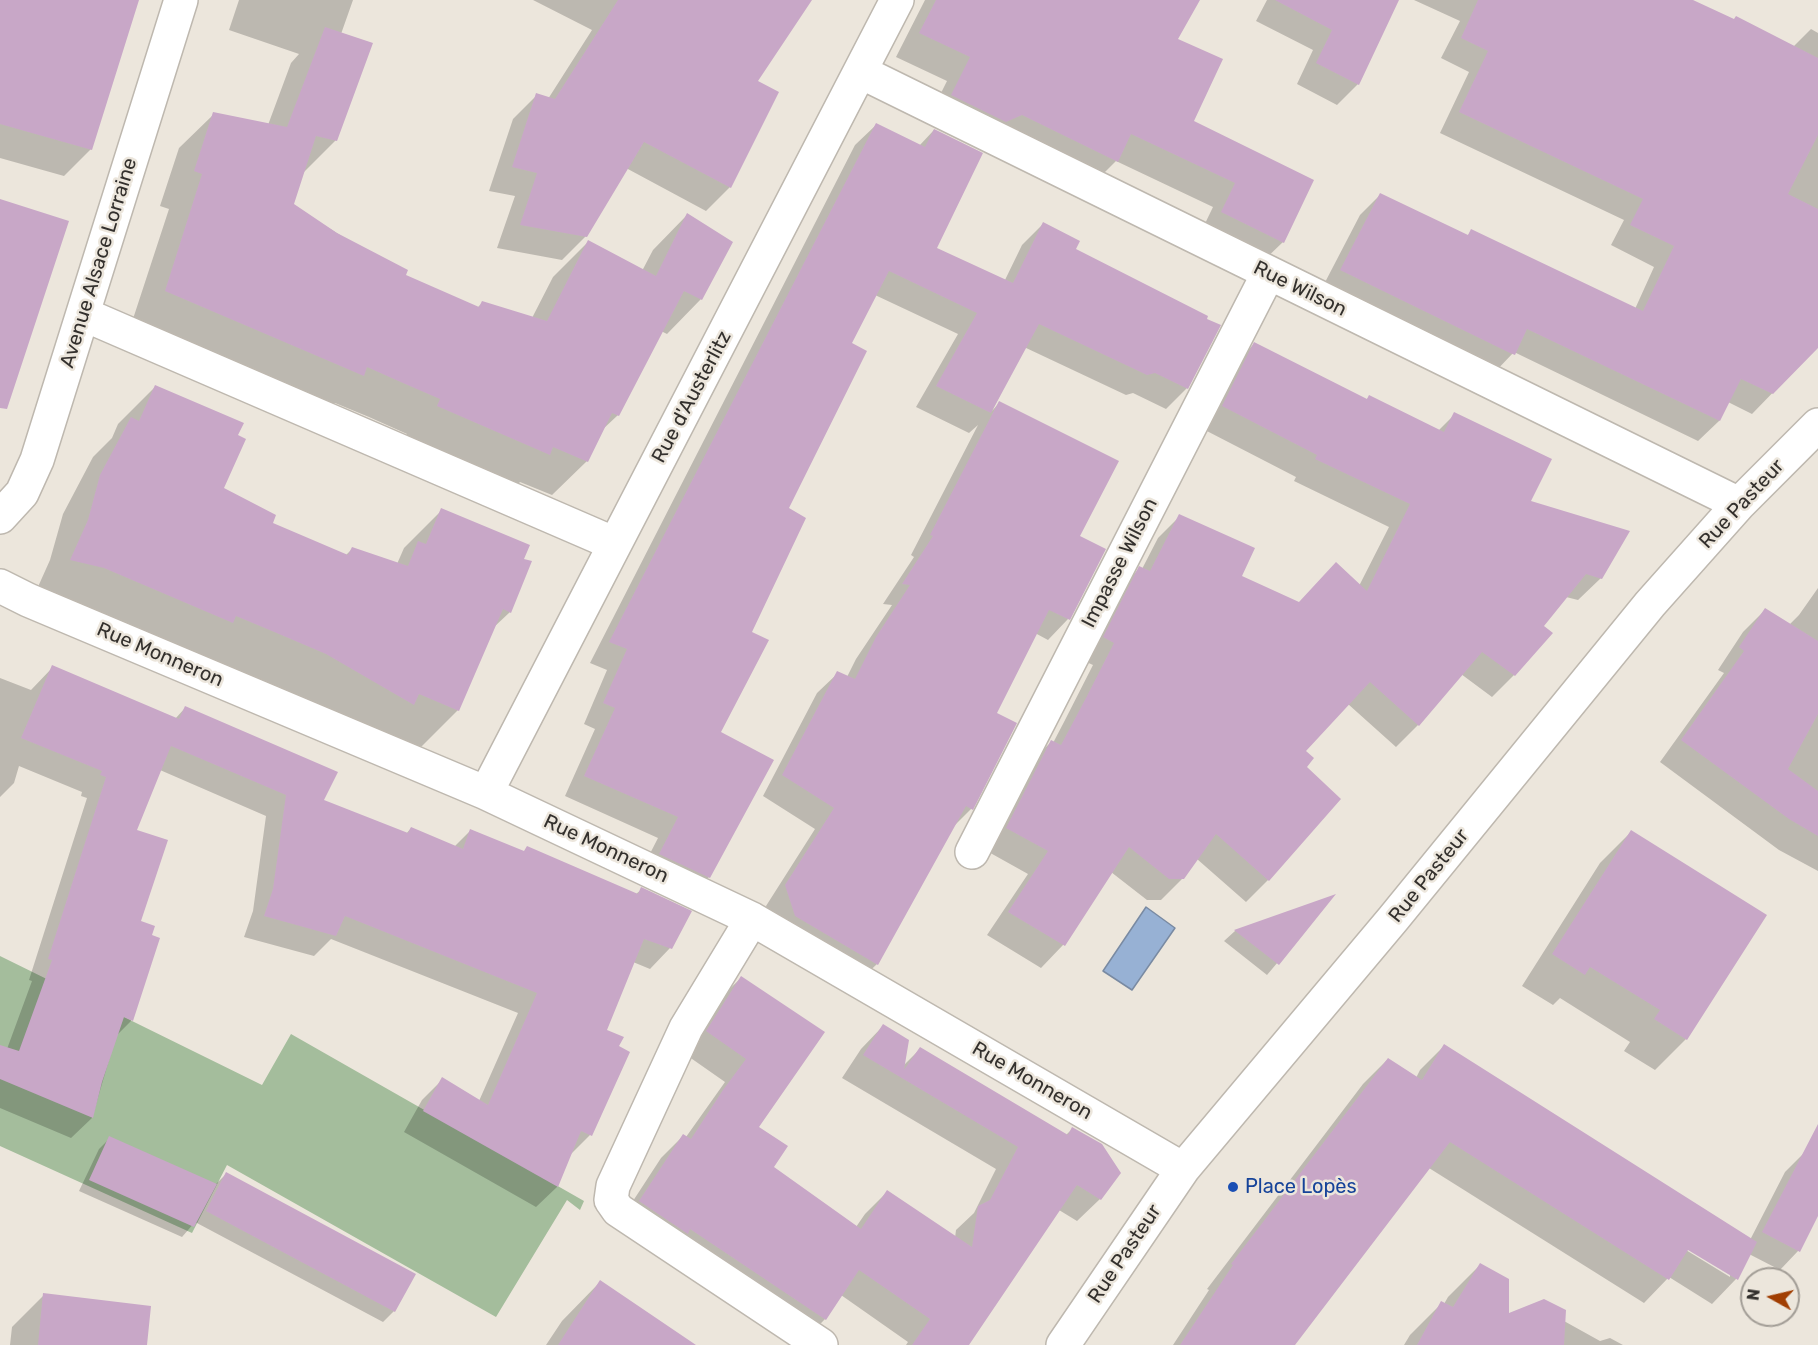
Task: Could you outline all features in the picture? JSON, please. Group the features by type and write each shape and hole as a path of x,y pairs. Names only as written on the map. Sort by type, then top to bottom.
{"street":[{"name":"Avenue Alsace Lorraine","path":"0,517 22,493 37,460 181,0"},
{"name":"Rue d'Austerlitz","path":"486,793 897,0"},
{"name":"Rue Wilson","path":"861,72 1739,504"},
{"name":"Impasse Wilson","path":"972,852 1268,274"},
{"path":"82,314 615,544"},
{"name":"Rue Pasteur","path":"1063,1345 1183,1170 1394,919 1650,604 1739,504 1818,425"},
{"name":"Rue Monneron","path":"0,586 28,600 486,793 752,919 1183,1170"},
{"path":"752,919 686,1028 613,1186 611,1200 618,1210 821,1345"}],"green space":[{"path":"0,956 262,1085 291,1034 584,1201 580,1210 567,1200 496,1317 227,1165 192,1233 0,1146"}],"water":[{"path":"1146,907 1175,928 1132,990 1103,971"}],"building":[{"path":"0,0 139,0 92,150 0,124"},
{"path":"618,0 812,0 758,81 779,92 731,188 644,142 587,237 520,225 537,173 512,167 536,93 555,99"},
{"path":"936,0 1200,0 1178,39 1223,59 1194,121 1314,180 1284,243 1221,212 1235,183 1131,134 1118,162 1022,115 1006,122 951,95 970,57 919,33"},
{"path":"1275,0 1399,0 1359,85 1316,63 1332,30"},
{"path":"1478,0 1693,0 1734,19 1736,16 1818,58 1818,135 1788,194 1818,209 1818,348 1773,394 1741,379 1720,421 1527,329 1515,355 1340,270 1380,193 1468,235 1471,229 1643,311 1674,246 1630,225 1643,199 1459,112 1488,51 1461,38"},
{"path":"325,27 373,43 337,141 316,136 294,204 337,233 408,270 406,275 479,307 482,301 547,321 588,240 656,276 687,213 733,242 702,300 684,291 619,416 612,413 588,462 553,447 550,455 437,406 440,399 367,367 364,376 165,291 202,174 194,171 213,112 287,127"},
{"path":"876,123 925,147 934,129 983,153 937,248 1013,283 1043,222 1080,241 1076,249 1208,316 1207,319 1221,325 1188,389 1155,373 1147,375 1039,324 991,413 936,386 977,313 889,271 852,343 867,351 789,508 806,518 752,632 769,640 721,732 774,760 710,878 659,854 678,817 584,776 615,708 603,703 627,649 609,642"},
{"path":"0,199 69,221 7,409 0,408"},
{"path":"1254,342 1367,399 1369,395 1444,432 1454,412 1552,459 1531,501 1630,531 1602,579 1586,574 1544,626 1553,633 1515,676 1482,652 1419,726 1370,682 1306,751 1314,758 1307,767 1341,799 1269,881 1216,834 1184,879 1169,879 1129,847 1065,946 1008,912 1048,851 1006,828 1051,740 1061,745 1114,643 1103,637 1139,566 1150,571 1179,514 1255,548 1242,576 1299,602 1336,562 1367,591 1410,504 1315,459 1317,455 1222,406"},
{"path":"155,385 244,423 238,435 246,439 224,488 276,515 273,523 348,555 352,547 408,566 418,541 426,544 441,508 530,545 524,559 532,561 511,613 503,609 459,711 419,694 414,705 326,654 272,631 236,616 233,623 104,568 70,560 88,520 100,475 131,417 139,421"},
{"path":"999,401 1119,461 1080,536 1106,549 1070,620 1049,610 997,713 1017,723 973,810 966,806 878,965 795,916 785,885 834,808 782,775 837,671 855,679 876,637 910,585 902,584 933,536 930,535"},
{"path":"1765,608 1818,641 1818,714 1788,769 1818,791 1818,836 1789,819 1681,740 1744,651 1739,647"},
{"path":"52,665 179,719 185,706 338,772 324,800 408,833 411,827 463,849 470,829 524,851 527,846 638,894 641,887 692,911 672,949 644,939 607,1030 624,1037 619,1046 630,1052 592,1136 581,1131 558,1187 423,1111 442,1077 488,1105 537,993 345,916 336,936 264,916 273,889 286,795 171,746 137,830 168,840 141,921 155,926 152,935 160,938 133,1021 124,1017 102,1082 93,1118 0,1079 0,1045 19,1051 52,960 48,959 106,777 100,775 102,771 21,738"},
{"path":"1631,830 1767,915 1687,1040 1654,1019 1660,1010 1590,967 1585,975 1552,954"},
{"path":"1336,894 1279,965 1234,930"},
{"path":"741,976 825,1032 759,1127 788,1146 774,1167 861,1229 887,1190 972,1247 978,1206 990,1200 1018,1147 863,1055 883,1024 909,1040 904,1070 920,1047 1068,1135 1072,1127 1102,1144 1121,1173 1101,1200 1077,1185 969,1345 912,1345 930,1319 859,1270 826,1320 690,1229 688,1234 639,1201 683,1134 691,1139 746,1059 706,1031"},
{"path":"1444,1044 1757,1242 1744,1267 1740,1267 1738,1280 1688,1250 1669,1280 1450,1142 1295,1345 1180,1345 1233,1265 1231,1264 1388,1058 1422,1080"},
{"path":"1818,1124 1818,1216 1800,1252 1762,1232"},
{"path":"109,1136 217,1184 194,1227 89,1180"},
{"path":"226,1172 416,1274 395,1312 206,1211"},
{"path":"1480,1263 1509,1279 1509,1313 1544,1299 1566,1310 1564,1345 1417,1345 1441,1301 1453,1307"},
{"path":"600,1280 696,1345 558,1345"},
{"path":"43,1293 151,1306 147,1345 38,1345"}],"place":[{"name":"Place Lopès","path":"1233,1187"}]}
